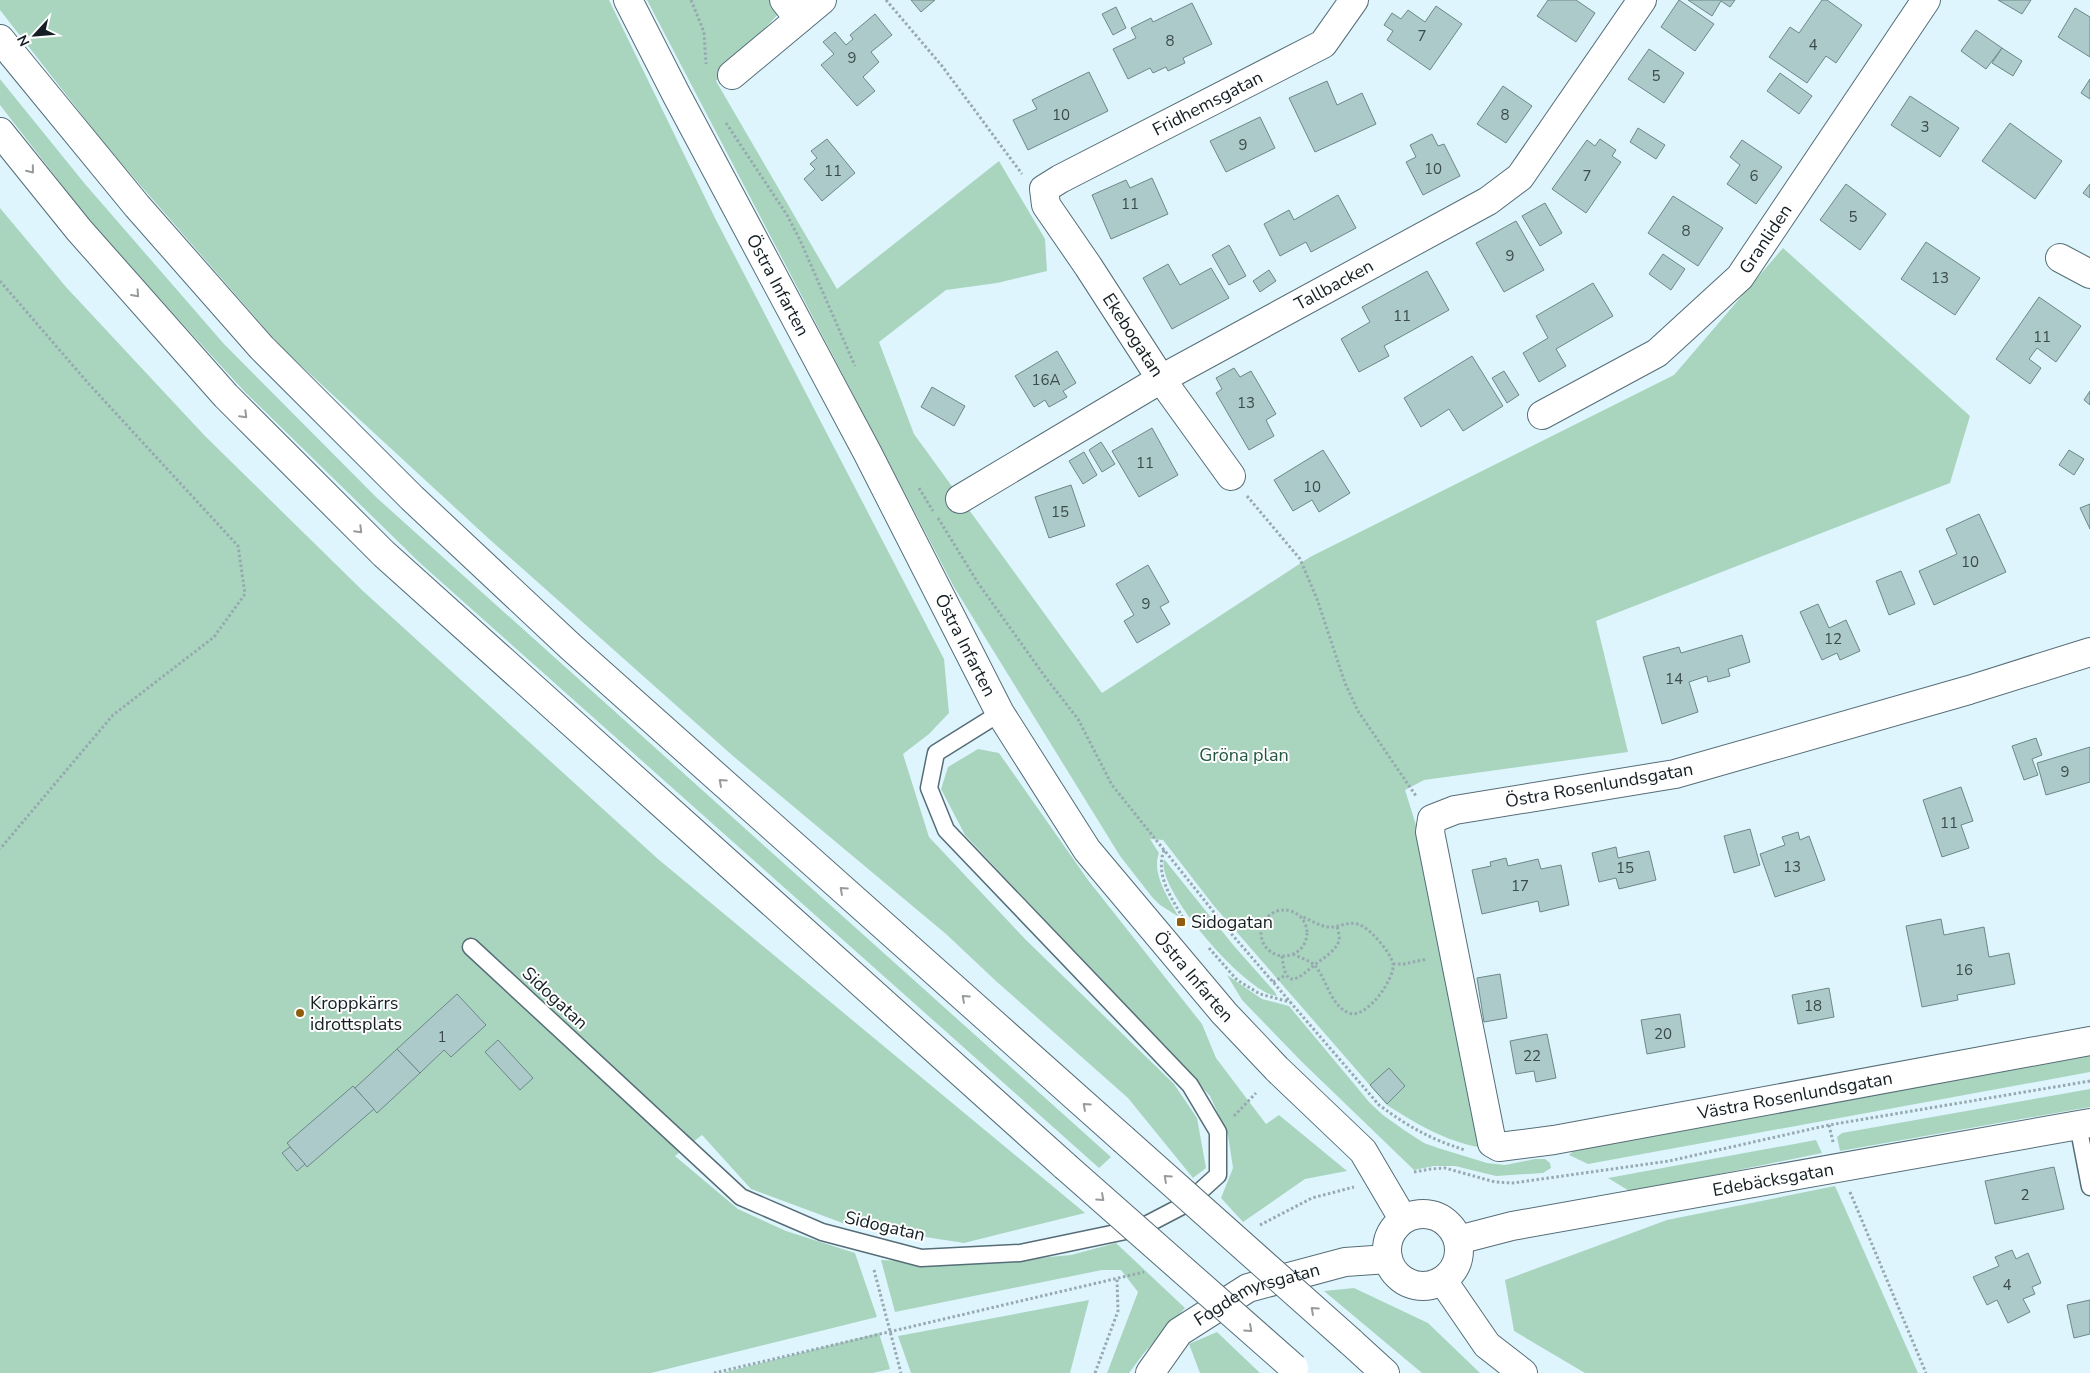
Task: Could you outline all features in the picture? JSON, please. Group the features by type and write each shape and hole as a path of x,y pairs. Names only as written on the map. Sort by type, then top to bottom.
{"main road":[{"name":"Östra Infarten","path":"628,0 871,460 1000,713 1087,850 1224,1013 1278,1069 1363,1151 1403,1219"},
{"path":"732,75 791,10 822,0"},
{"name":"Fridhemsgatan","path":"1044,189 1323,44 1354,0"},
{"name":"Tallbacken","path":"960,499 1161,379 1488,201 1520,177 1642,0"},
{"name":"Granliden","path":"1542,415 1657,353 1740,277 1926,0"},
{"path":"0,39 137,206 262,348 412,498 571,648 1385,1373"},
{"path":"0,132 79,230 226,396 384,554 1296,1371"},
{"name":"Ekebogatan","path":"1044,189 1046,205 1161,379 1231,476"},
{"path":"2060,258 2090,274"},
{"name":"Östra Rosenlundsgatan","path":"1432,819 1455,810 1675,774 1969,690 2090,652"},
{"path":"1432,819 1430,832 1492,1142 1487,1150"},
{"name":"Västra Rosenlundsgatan","path":"1487,1150 1564,1138 2090,1040"},
{"name":"Edebäcksgatan","path":"1458,1240 1512,1226 2084,1124"},
{"path":"1424,1213 1442,1219 1458,1240 1456,1267 1443,1281 1428,1286 1411,1284 1398,1276 1388,1259 1391,1233 1403,1219 1424,1213"},
{"name":"Fogdemyrsgatan","path":"1150,1373 1179,1332 1248,1288 1345,1262 1388,1259"},
{"path":"1443,1281 1487,1345 1523,1373"}],"lane":[{"path":"1000,713 936,753 929,788 946,830 1190,1085 1218,1132"},
{"name":"Sidogatan","path":"471,947 741,1197 822,1232 921,1258 1020,1253 1140,1228 1186,1204 1218,1175 1218,1132"},
{"path":"2084,1124 2090,1187"}],"path":[{"path":"691,0 704,32 706,68"},
{"path":"886,0 942,66 1028,182 1044,189"},
{"path":"722,118 796,232 858,372"},
{"path":"0,281 88,383 238,546 245,594 214,637 113,715 0,850"},
{"path":"1231,476 1300,559 1317,599 1345,683 1358,711 1432,819"},
{"path":"915,482 978,583 1078,719 1112,784 1273,982 1379,1105 1403,1122 1437,1141 1487,1150"},
{"path":"1164,850 1160,860 1162,874 1167,890 1185,921"},
{"path":"1293,954 1315,964 1338,1004 1348,1013 1358,1014 1369,1008 1384,988 1392,972 1393,964 1383,946 1364,927 1353,923 1325,926 1290,910 1278,910 1268,916 1262,926 1261,938 1266,948 1282,956 1293,954 1302,947 1307,937 1306,925 1300,916"},
{"path":"1282,956 1286,975 1291,979 1304,976 1315,964 1329,954 1338,942 1340,936 1337,926"},
{"path":"1205,943 1237,980 1260,994 1291,1002"},
{"path":"1393,964 1404,964 1454,953"},
{"path":"1273,982 1286,975"},
{"path":"1414,1172 1431,1168 1445,1168 1495,1182 1513,1183 1669,1161 1828,1125 2090,1081"},
{"path":"1218,1132 1256,1093"},
{"path":"1828,1125 1840,1169 1926,1373"},
{"path":"1259,1225 1312,1198 1357,1187"},
{"path":"868,1244 901,1373"},
{"path":"714,1373 1153,1269"},
{"path":"1096,1373 1118,1311 1117,1279"}],"green space":[{"path":"0,0 609,0 715,218 944,659 949,713 929,734 903,754 929,837 1026,940 1174,1084 1197,1118 1206,1168 1193,1178 1128,1098 997,982 946,934 733,756 488,538 283,349 107,147 0,10"},
{"name":"Gröna plan","path":"647,0 771,0 780,12 716,81 837,289 999,161 1045,239 1047,271 997,283 946,290 879,342 914,434 1102,693 1310,557 1674,375 1783,248 1970,416 1950,483 1596,621 1628,752 1424,780 1405,790 1416,825 1479,1147 1443,1136 1420,1125 1387,1105 1214,906 1163,840 1150,839 1159,853 1157,869 1162,886 1179,917 1160,905 1152,897 1120,856 954,587"},
{"path":"0,79 85,184 224,344 377,498 1111,1157 1099,1168 420,563 245,392 100,234 0,105"},
{"path":"0,208 66,287 205,436 363,591 658,859 1085,1213 964,1243 848,1225 751,1189 702,1135 675,1156 738,1209 786,1231 855,1253 877,1317 651,1373 0,1373"},
{"path":"978,749 999,753 1088,880 1202,1024 1216,1058 1266,1124 1279,1115 1347,1171 1305,1179 1243,1222 1221,1198 1233,1168 1228,1135 1210,1096 965,835 941,789 948,767"},
{"path":"1164,859 1277,996 1263,991 1245,978 1206,938 1174,893 1165,873"},
{"path":"1227,975 1262,999 1289,1006 1370,1103 1383,1115 1424,1143 1487,1163 1505,1165 1545,1159 1550,1163 1551,1168 1543,1173 1496,1176 1455,1166 1434,1166 1414,1170 1302,1062 1242,1000"},
{"path":"2090,1055 2090,1072 1588,1164 1569,1155 1580,1145"},
{"path":"2090,1089 2090,1107 1840,1151 1837,1137 1842,1133"},
{"path":"1816,1140 1822,1153 1631,1192 1608,1178"},
{"path":"1835,1186 1918,1373 1585,1373 1514,1331 1505,1280 1667,1220"},
{"path":"1116,1243 1185,1308 1144,1353 1129,1373 1107,1373 1138,1292 1121,1270 1102,1270 895,1312 881,1260 972,1264 1071,1255"},
{"path":"1354,1288 1428,1323 1480,1373 1422,1373 1324,1291"},
{"path":"1089,1300 1070,1373 911,1373 898,1336"},
{"path":"1217,1332 1260,1373 1200,1373 1189,1344"},
{"path":"879,1333 890,1369 873,1373 722,1373"}],"building":[{"path":"911,0 935,0 921,12"},
{"path":"1548,0 1576,0 1595,13 1576,42 1537,16"},
{"path":"1679,0 1714,24 1695,51 1661,27"},
{"path":"1688,0 1735,0 1730,7 1721,1 1712,16"},
{"path":"1822,0 1827,0 1862,25 1836,63 1826,56 1807,83 1769,57 1790,27 1799,33"},
{"path":"1998,0 2031,0 2022,14"},
{"path":"1192,3 1212,44 1183,58 1185,63 1168,71 1166,67 1153,73 1150,68 1128,79 1113,49 1136,38 1131,28 1151,18 1153,22"},
{"path":"1436,6 1462,24 1430,70 1387,40 1393,31 1384,25 1392,13 1401,19 1408,10 1425,22"},
{"path":"1116,7 1126,28 1113,35 1102,14"},
{"path":"2075,8 2090,17 2090,57 2058,37"},
{"path":"875,14 892,35 871,52 879,62 863,77 875,91 857,106 821,65 834,54 823,42 835,32 846,45 853,39 850,35"},
{"path":"1976,30 2002,48 1986,69 1961,51"},
{"path":"2002,48 2022,61 2013,76 1992,63"},
{"path":"1649,49 1684,73 1664,103 1628,79"},
{"path":"1089,72 1108,111 1028,150 1013,120 1037,109 1032,100"},
{"path":"1780,73 1812,96 1799,114 1767,91"},
{"path":"2090,79 2090,99 2081,93"},
{"path":"1327,81 1337,105 1362,93 1376,124 1315,152 1289,98"},
{"path":"1503,86 1532,106 1506,143 1477,124"},
{"path":"1910,96 1959,128 1940,157 1891,125"},
{"path":"1260,117 1275,148 1226,172 1210,141"},
{"path":"2010,123 2062,161 2035,199 1982,161"},
{"path":"1638,128 1665,145 1656,159 1630,142"},
{"path":"1432,134 1438,146 1444,144 1460,176 1423,195 1406,162 1416,157 1410,145"},
{"path":"827,139 855,173 822,201 804,179 815,169 810,164 817,158 811,151"},
{"path":"1600,139 1616,150 1612,156 1621,162 1586,213 1552,189 1587,140 1595,146"},
{"path":"1742,140 1782,167 1756,204 1727,184 1740,165 1730,157"},
{"path":"1152,178 1168,214 1111,239 1092,195 1126,180 1130,188"},
{"path":"1846,184 1886,214 1860,250 1820,220"},
{"path":"2090,184 2090,198 2083,193"},
{"path":"1338,195 1356,228 1311,252 1306,242 1280,256 1264,224 1289,210 1294,220"},
{"path":"1673,196 1723,228 1698,266 1648,233"},
{"path":"1545,203 1562,233 1540,246 1522,216"},
{"path":"1516,221 1544,270 1504,292 1476,243"},
{"path":"1926,242 1980,278 1955,315 1901,279"},
{"path":"1229,245 1246,276 1229,285 1212,255"},
{"path":"1663,254 1685,269 1671,290 1649,274"},
{"path":"1168,264 1180,285 1211,268 1229,298 1172,329 1143,278"},
{"path":"1269,270 1276,281 1260,292 1253,281"},
{"path":"1427,271 1449,310 1384,346 1389,356 1359,372 1341,339 1370,322 1362,307"},
{"path":"1593,283 1613,316 1556,349 1566,366 1539,382 1523,353 1548,338 1536,316"},
{"path":"2039,297 2081,326 2056,362 2037,348 2029,359 2041,368 2030,384 1996,359"},
{"path":"1057,351 1076,383 1063,391 1067,397 1049,407 1045,400 1034,407 1015,376"},
{"path":"1472,356 1503,406 1463,431 1449,409 1421,427 1404,398"},
{"path":"1234,368 1240,377 1251,371 1276,414 1266,420 1274,436 1249,450 1216,393 1222,389 1216,378"},
{"path":"1504,371 1519,395 1507,403 1492,378"},
{"path":"932,387 965,406 954,426 921,407"},
{"path":"2090,391 2090,405 2084,400"},
{"path":"1152,428 1178,475 1139,497 1112,451"},
{"path":"1101,442 1115,464 1102,472 1089,450"},
{"path":"1323,450 1350,493 1319,512 1312,500 1293,511 1274,480"},
{"path":"2069,450 2084,459 2074,475 2059,465"},
{"path":"1084,452 1097,475 1083,484 1069,461"},
{"path":"1071,485 1085,526 1049,538 1035,497"},
{"path":"2090,504 2090,529 2080,508"},
{"path":"1979,514 2006,572 1934,605 1919,571 1957,554 1946,529"},
{"path":"1148,565 1169,602 1160,607 1170,624 1137,643 1124,621 1134,615 1116,584"},
{"path":"1901,571 1915,604 1889,615 1876,581"},
{"path":"1818,604 1829,628 1846,620 1860,651 1840,660 1837,653 1822,660 1800,612"},
{"path":"1742,635 1750,662 1728,669 1730,676 1708,682 1707,676 1689,682 1698,712 1662,724 1643,657 1679,647 1681,653"},
{"path":"2036,738 2042,755 2032,759 2038,775 2024,780 2012,746"},
{"path":"2090,747 2090,782 2046,795 2037,763"},
{"path":"1961,787 1973,821 1961,825 1969,848 1942,857 1923,800"},
{"path":"1750,829 1760,865 1734,873 1724,836"},
{"path":"1798,832 1800,840 1809,836 1825,880 1775,897 1760,854 1785,845 1782,837"},
{"path":"1616,847 1618,858 1649,851 1656,880 1619,889 1616,878 1599,882 1592,853"},
{"path":"1506,858 1508,866 1538,859 1541,869 1561,865 1569,905 1540,912 1538,901 1482,914 1472,870 1491,866 1490,862"},
{"path":"1941,919 1944,935 1984,927 1989,957 2009,953 2015,984 1957,995 1958,1000 1922,1007 1906,926"},
{"path":"1500,974 1507,1018 1484,1022 1477,978"},
{"path":"1829,988 1834,1017 1798,1024 1792,995"},
{"path":"457,994 486,1025 451,1057 444,1050 420,1073 397,1049"},
{"path":"1680,1014 1685,1047 1647,1054 1641,1020"},
{"path":"1547,1034 1556,1078 1536,1082 1534,1071 1516,1074 1510,1041"},
{"path":"498,1040 533,1078 520,1090 485,1052"},
{"path":"397,1049 420,1073 377,1113 355,1088"},
{"path":"1389,1068 1405,1086 1387,1104 1370,1085"},
{"path":"353,1086 374,1109 307,1167 287,1143"},
{"path":"290,1147 305,1164 297,1171 282,1153"},
{"path":"2054,1167 2064,1209 1995,1224 1985,1181"},
{"path":"2012,1250 2016,1259 2028,1253 2041,1283 2032,1287 2035,1294 2023,1299 2030,1312 2008,1323 1997,1300 1987,1305 1973,1277 1999,1266 1995,1257"},
{"path":"2090,1300 2090,1334 2074,1338 2067,1305"}],"place":[{"name":"Sidogatan","path":"1181,922"},
{"name":"Kroppkärrs idrottsplats","path":"300,1013"}]}
